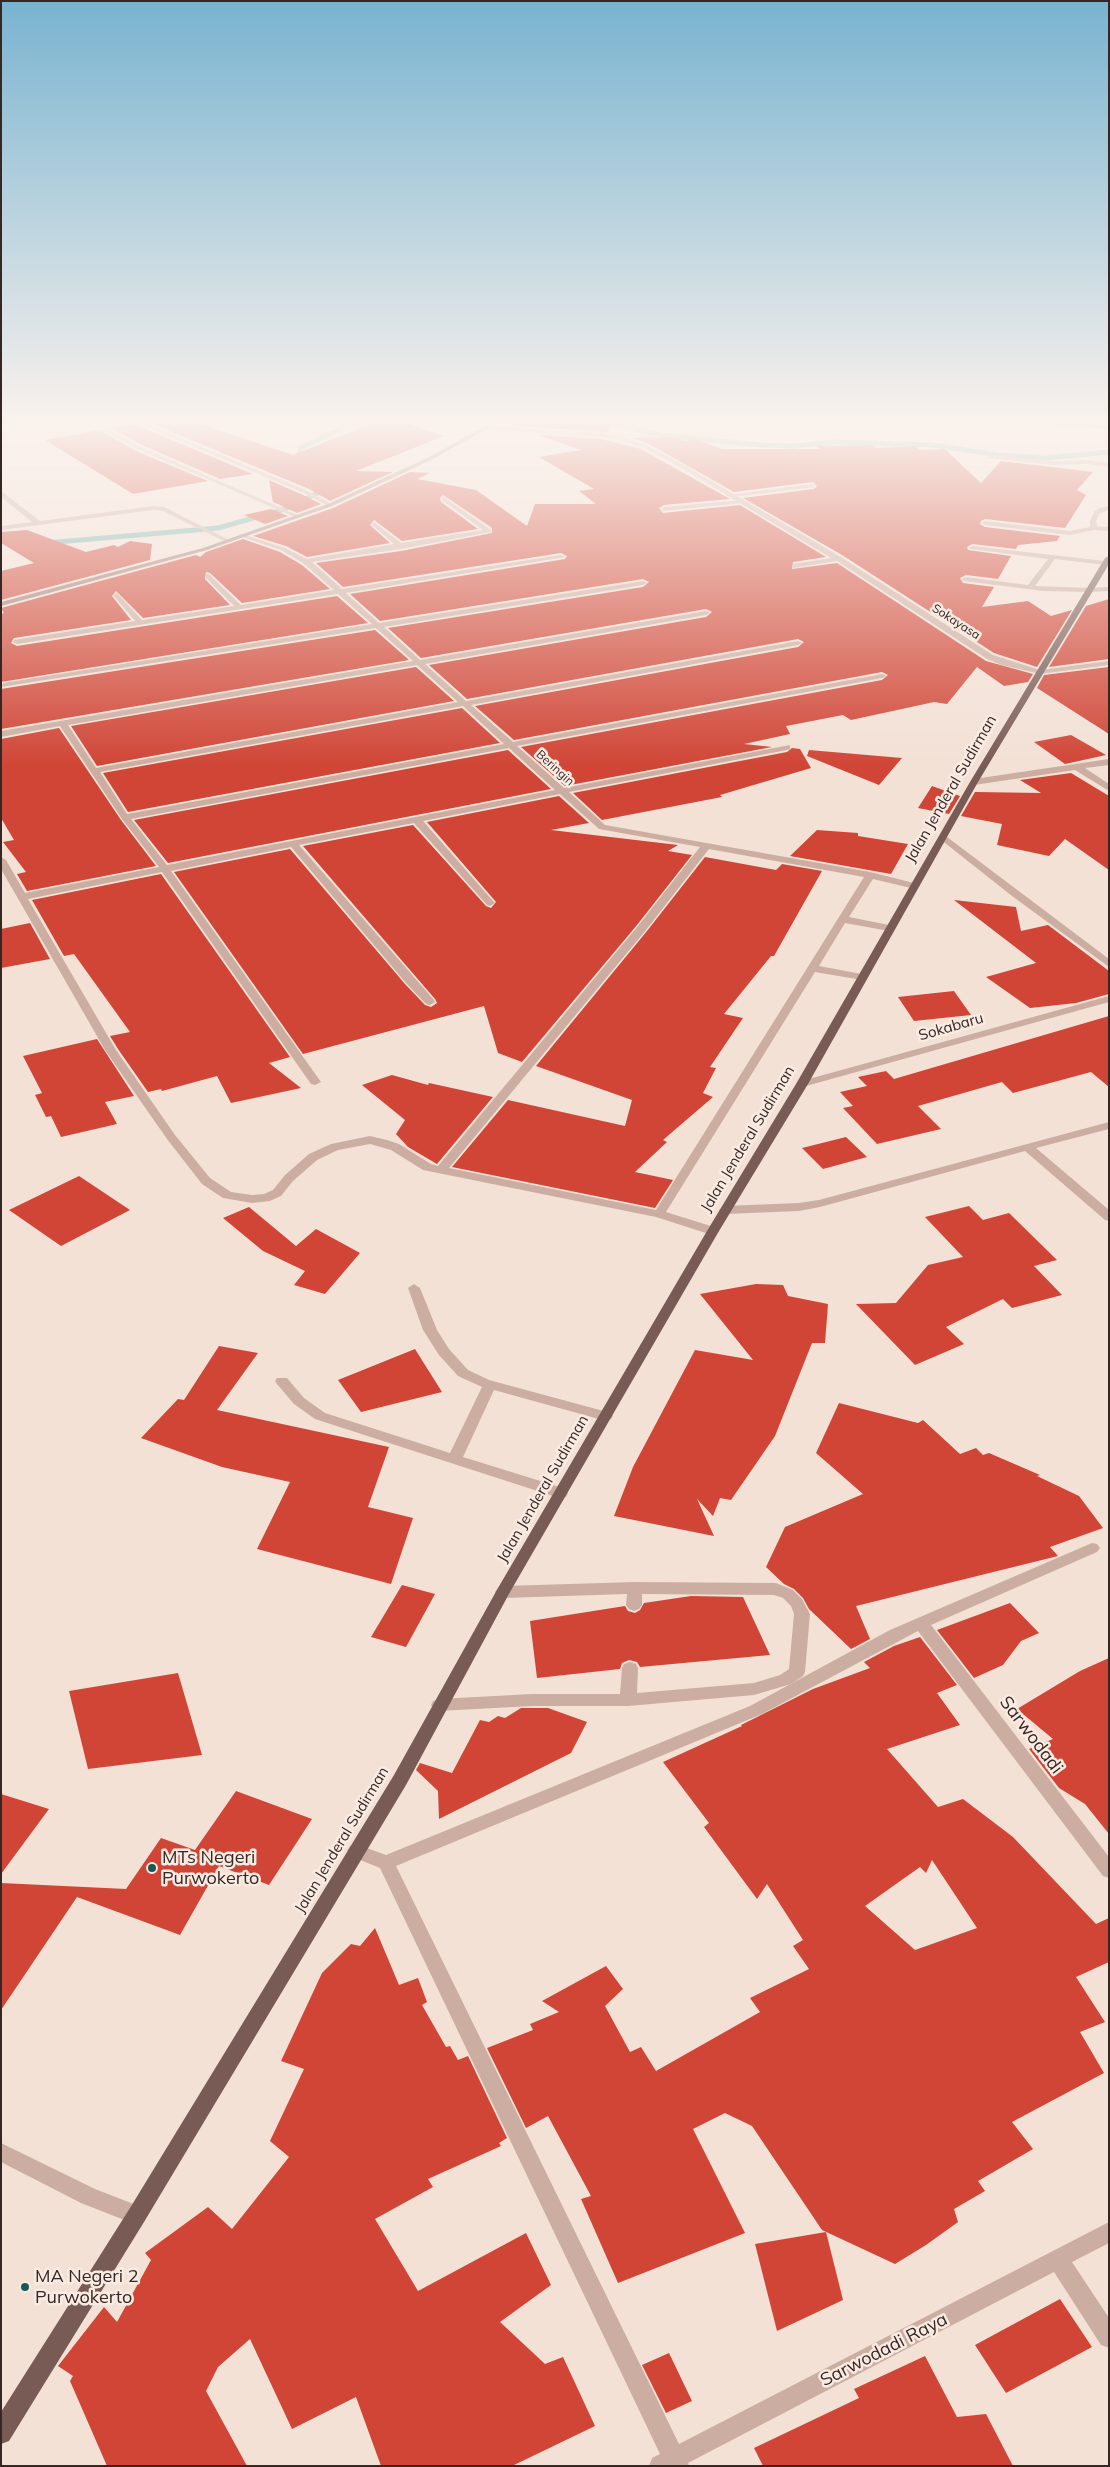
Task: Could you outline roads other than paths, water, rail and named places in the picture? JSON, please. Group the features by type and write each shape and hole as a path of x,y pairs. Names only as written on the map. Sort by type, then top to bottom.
{"main road":[{"name":"Jalan Jenderal Sudirman","path":"1,2434 137,2215 400,1780 439,1705 503,1592 713,1231 802,1084 889,928 974,782 1107,561"}],"street":[{"path":"221,537 228,541"},
{"path":"1,604 186,554 239,537"},
{"name":"Beringin","path":"245,537 284,550 306,561 341,590 418,662 602,827 870,875 915,886"},
{"path":"390,537 401,546"},
{"path":"306,561 453,537"},
{"name":"Sokayasa","path":"800,537 990,657 1040,672"},
{"path":"973,548 1107,561"},
{"path":"17,642 561,557"},
{"path":"1030,587 1053,557"},
{"path":"796,566 838,560"},
{"path":"209,576 238,606"},
{"path":"966,579 1030,587 1109,589"},
{"path":"3,685 643,583"},
{"path":"117,595 140,622"},
{"path":"1,734 706,613"},
{"path":"93,771 798,644"},
{"path":"1040,672 1109,663"},
{"path":"125,817 882,676"},
{"path":"62,723 125,817 315,1082"},
{"path":"21,897 787,747"},
{"path":"974,782 1109,762"},
{"path":"1077,767 1109,788"},
{"path":"416,819 490,903"},
{"path":"943,838 1109,964"},
{"path":"293,844 430,1002"},
{"path":"441,1170 642,928 706,846"},
{"path":"1,860 122,1066 171,1137 206,1181 227,1195 244,1198 266,1198 277,1193 289,1178 313,1157 334,1147 370,1140 383,1142 427,1167 659,1214 713,1231"},
{"path":"659,1214 870,875"},
{"path":"842,919 889,928"},
{"path":"812,968 862,977"},
{"name":"Sokabaru","path":"802,1084 1109,999"},
{"path":"726,1210 820,1203 1109,1125"},
{"path":"1026,1146 1109,1217"},
{"path":"414,1288 430,1330 444,1352 463,1372 490,1385 606,1416"},
{"path":"282,1381 299,1401 320,1416 561,1492"},
{"path":"454,1458 490,1385"},
{"path":"386,1863 756,1710 896,1634 1092,1548"},
{"path":"439,1705 532,1700 628,1700 771,1685 785,1680 797,1672 802,1614 798,1603 788,1594 776,1589 740,1587 635,1588 503,1592"},
{"path":"634,1605 635,1588"},
{"name":"Sarwodadi","path":"921,1624 1109,1870"},
{"path":"628,1700 630,1668"},
{"path":"356,1851 386,1863 671,2463"},
{"path":"1,2152 88,2196 137,2215"},
{"name":"Sarwodadi Raya","path":"671,2463 1109,2232"},
{"path":"1058,2260 1109,2337"}],"waterway":[{"path":"46,543 113,537"}],"place":[{"name":"MTs Negeri Purwokerto","path":"152,1868"},
{"name":"MA Negeri 2 Purwokerto","path":"25,2287"}]}
